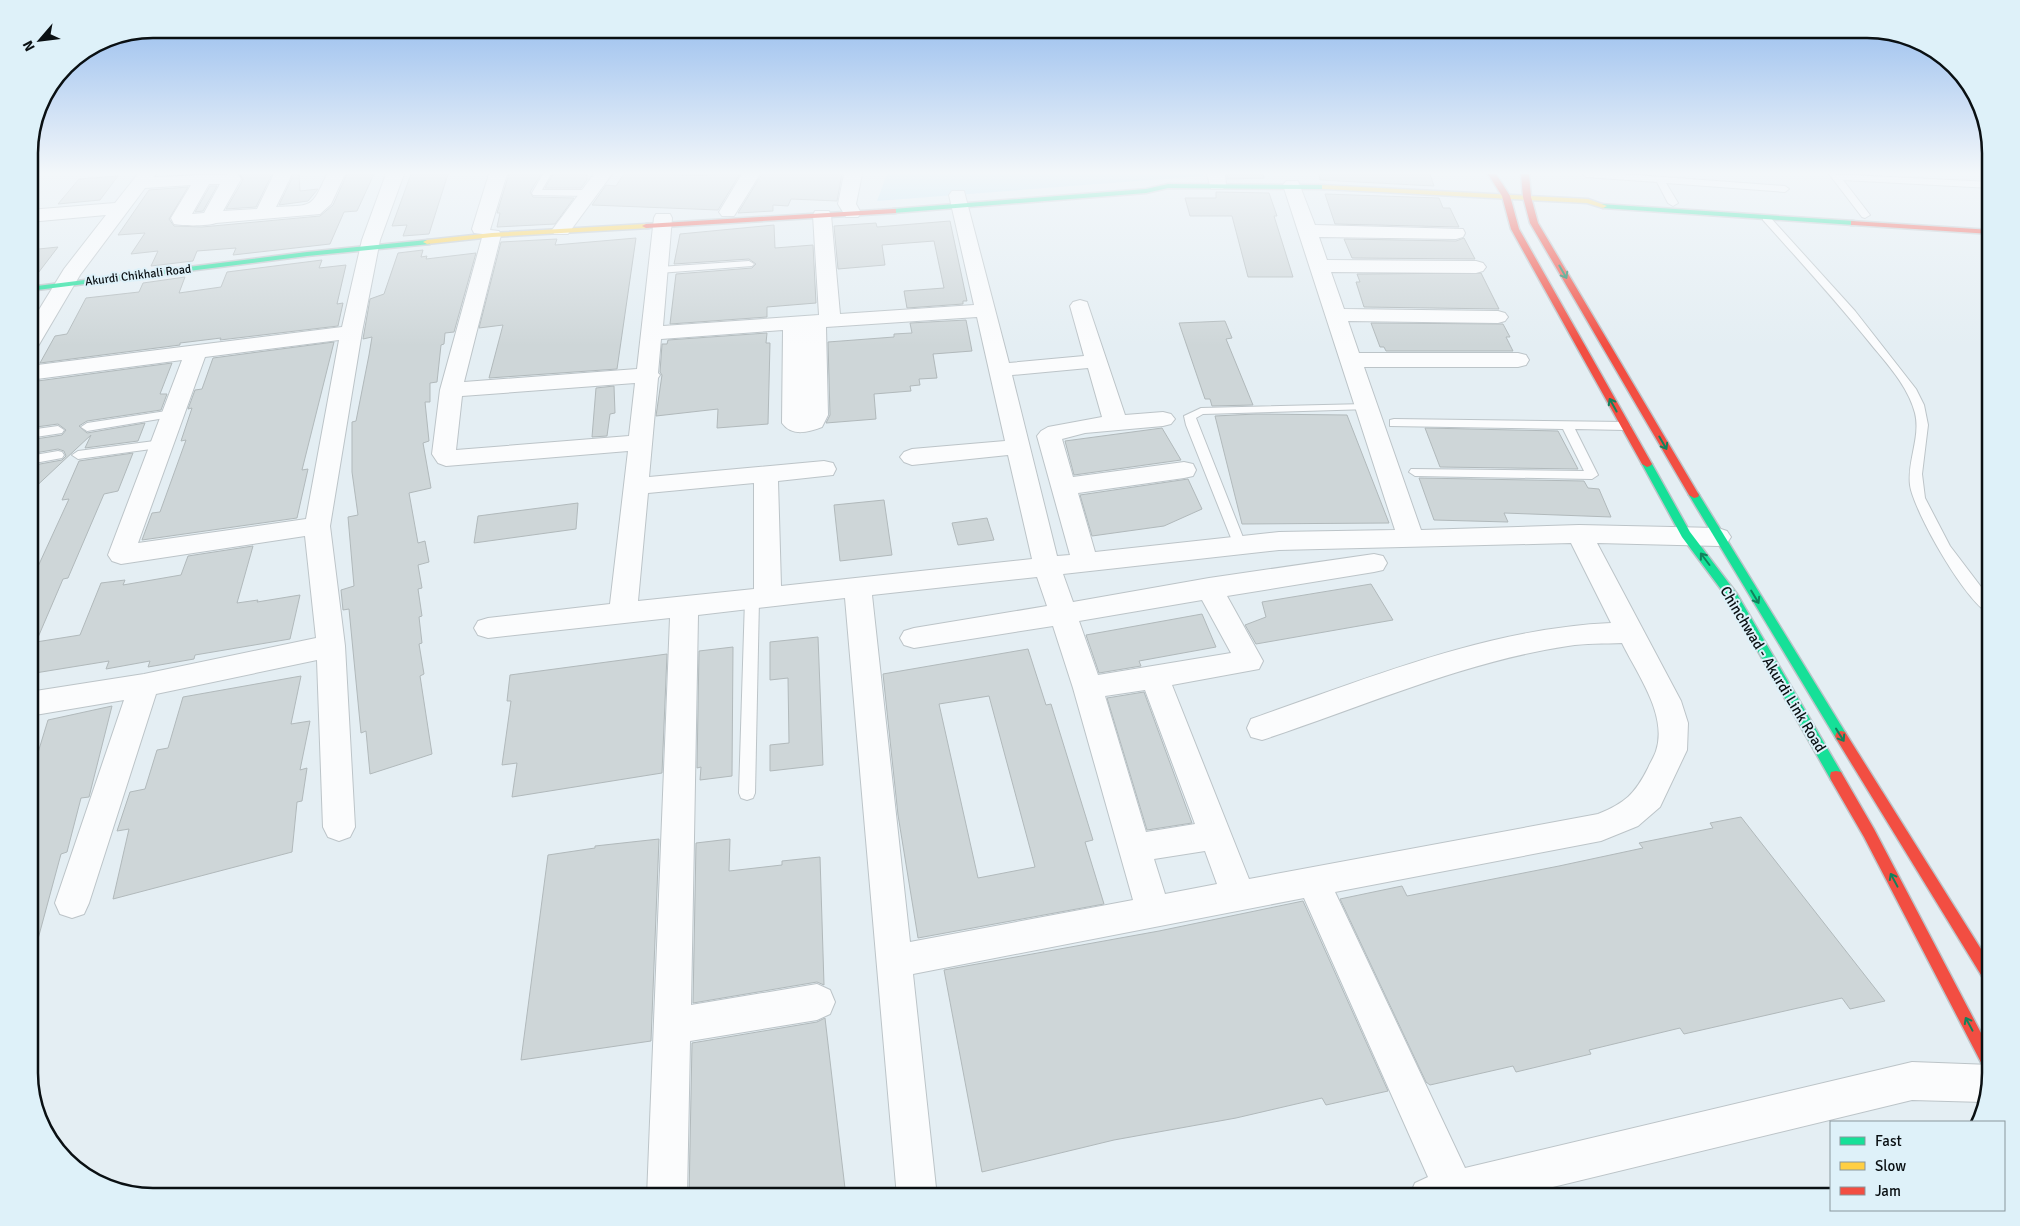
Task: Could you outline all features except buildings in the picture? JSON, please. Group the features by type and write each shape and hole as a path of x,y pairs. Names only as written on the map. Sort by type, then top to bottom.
{"main road":[{"path":"38,278 68,279 370,243 498,231"},
{"name":"Chinchwad - Akurdi Link Road","path":"1516,231 1686,534 1733,597 1869,833 1982,1050"},
{"name":"Chinchwad - Akurdi Link Road","path":"1539,231 1718,537 1982,963"},
{"name":"Akurdi Chikhali Road","path":"38,287 68,279"}],"street":[{"path":"38,328 68,279 104,231"},
{"path":"339,827 331,646 317,526 351,332 370,243 374,231"},
{"path":"623,613 649,375 662,231"},
{"path":"813,322 821,231"},
{"path":"966,231 1047,566 1088,688 1153,912"},
{"path":"486,232 451,390 444,454 446,458 641,442"},
{"path":"1411,540 1307,232 1456,233"},
{"path":"1321,271 1476,272"},
{"path":"1080,306 1116,424"},
{"path":"653,333 986,310"},
{"path":"1335,315 1498,317"},
{"path":"38,372 351,332"},
{"path":"196,351 121,555 317,526"},
{"path":"1351,360 1518,360"},
{"path":"1000,370 1097,361"},
{"path":"451,390 649,375"},
{"path":"1085,562 1062,487 1049,436 1052,432 1070,428 1164,419"},
{"path":"912,457 1018,447"},
{"path":"637,486 824,469"},
{"path":"1062,487 1184,470"},
{"path":"760,599 766,474"},
{"path":"488,628 1279,541 1411,540 1580,534 1686,534 1718,537"},
{"path":"895,961 1601,827 1627,816 1649,798 1672,750 1673,723 1666,701 1580,534"},
{"path":"914,638 1209,588 1374,564"},
{"path":"858,588 916,1188"},
{"path":"1088,688 1249,661 1209,588"},
{"path":"667,1188 684,607"},
{"path":"1262,728 1376,687 1482,654 1569,635 1631,632"},
{"path":"38,703 144,685 331,646"},
{"path":"1155,678 1238,895"},
{"path":"72,903 144,685"},
{"path":"1135,848 1215,835"},
{"path":"1313,881 1440,1188"},
{"path":"672,1026 817,1002"},
{"path":"1467,1188 1912,1081 1982,1082"}],"lane":[{"path":"1778,231 1862,326 1908,383 1919,406 1923,422 1916,483 1920,505 1943,545 1982,597"},
{"path":"659,270 749,264"},
{"path":"1240,545 1190,416 1201,412 1366,407"},
{"path":"87,427 173,414"},
{"path":"1394,423 1625,426"},
{"path":"1415,472 1592,475 1567,426"},
{"path":"38,433 58,430"},
{"path":"78,455 162,444"},
{"path":"38,458 58,455"},
{"path":"747,793 760,599"}],"traffic: fast":[{"path":"38,288 307,254 427,242"},
{"path":"1647,464 1686,534 1733,597 1836,776"},
{"path":"1694,495 1841,736"}],"traffic: slow":[{"path":"427,242 492,235 557,231"}],"traffic: jam":[{"path":"1516,231 1647,464"},
{"path":"1539,231 1694,495"},
{"path":"1841,736 1982,963"},
{"path":"1836,776 1869,833 1982,1050"}]}
